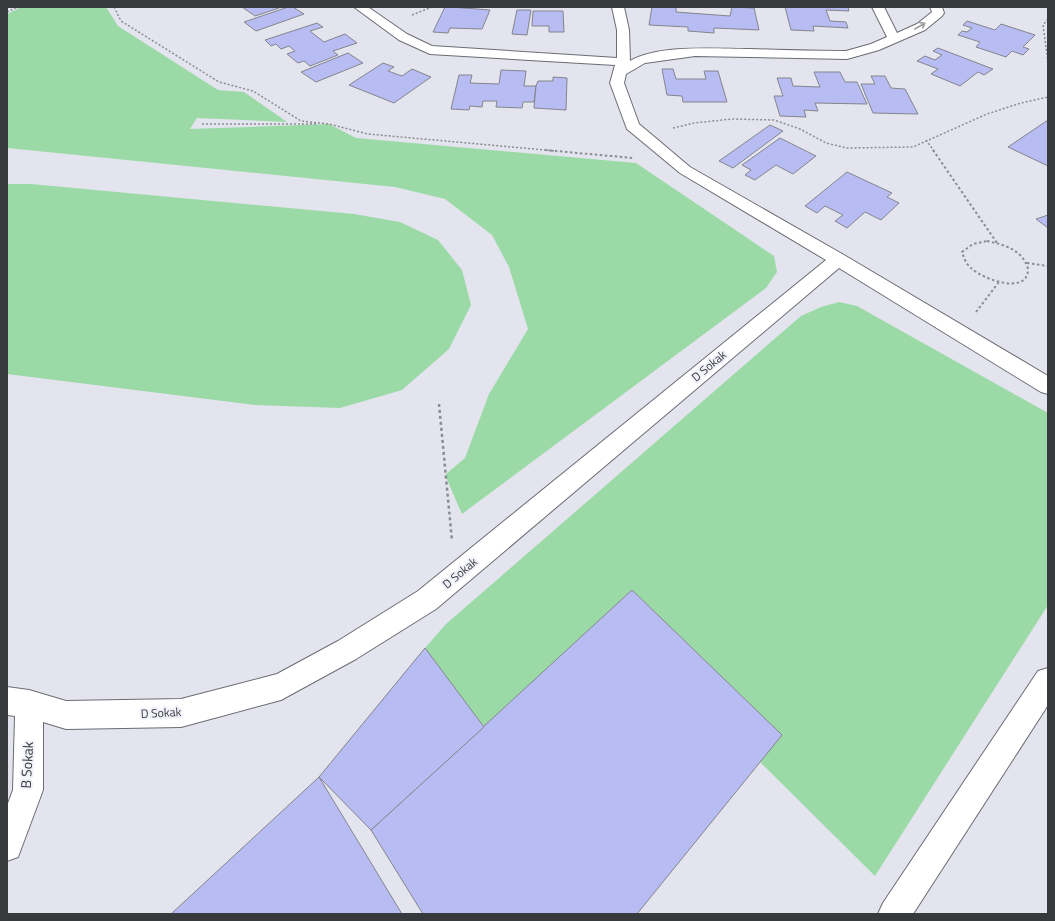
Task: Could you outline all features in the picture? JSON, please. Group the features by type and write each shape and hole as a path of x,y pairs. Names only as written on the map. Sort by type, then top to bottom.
{"lane":[{"path":"360,7 403,37 430,50 621,67 659,56 695,52 846,55 875,47 921,27 938,13 936,7"},
{"path":"618,7 623,30 621,67 617,83 632,126 685,170 838,259 1048,386"},
{"path":"878,7 894,38"},
{"name":"D Sokak","path":"18,702 66,715 181,713 281,686 347,650 427,600 838,259"},
{"path":"894,914 1048,681"},
{"name":"B Sokak","path":"7,846 28,790 18,702"}],"path":[{"path":"7,12 18,7"},
{"path":"114,7 121,21 219,82 253,91 301,121 329,124 368,134 675,162"},
{"path":"1048,19 1043,25 1048,62"},
{"path":"670,128 694,123 732,119 774,120 800,129 826,143 847,148 913,147 987,114 1021,103 1048,97"},
{"path":"202,124 329,124"},
{"path":"926,140 998,243"},
{"path":"987,241 998,243 1022,256 1027,264 1029,271 1026,277 1020,281 1010,283 999,282 975,273 967,266 962,252 968,244 976,242 987,241"},
{"path":"1027,264 1048,266"},
{"path":"961,333 999,282"},
{"path":"438,404 455,577"}],"green space":[{"path":"21,7 106,7 118,26 218,90 244,92 287,122 197,118 190,129 329,124 356,138 636,163 774,256 777,272 766,288 462,514 445,475 465,458 489,394 528,329 509,267 492,235 445,199 395,187 7,148 7,14"},
{"path":"7,184 31,184 354,214 400,222 438,240 462,270 471,305 449,349 402,390 340,408 255,405 7,374"},
{"path":"839,302 857,306 1048,413 1048,605 875,876 760,762 782,735 632,590 484,727 425,648 446,624 801,316 821,307"}],"building":[{"path":"242,7 278,7 279,8 255,16"},
{"path":"288,7 293,7 304,14 256,31 244,22"},
{"path":"445,7 490,10 482,29 450,28 448,33 433,32"},
{"path":"652,7 676,7 676,12 730,16 732,7 754,8 759,30 714,28 714,33 688,31 688,27 649,25"},
{"path":"785,7 848,7 849,11 826,10 830,21 846,22 848,28 813,26 814,31 791,30"},
{"path":"517,10 531,10 527,35 512,34"},
{"path":"533,11 563,11 564,32 549,32 549,26 532,26"},
{"path":"967,21 995,30 1001,24 1035,35 1023,47 1029,49 1023,55 1012,51 1006,57 976,47 980,42 958,35 962,31 967,32 972,28 963,25"},
{"path":"317,23 323,27 310,31 324,42 345,34 357,43 333,51 338,55 310,66 304,61 298,63 287,54 295,51 289,46 281,49 276,44 271,46 265,40"},
{"path":"938,48 993,69 984,75 978,72 960,86 931,74 938,69 917,61 925,56 935,60 942,55 933,51"},
{"path":"348,53 363,63 316,82 301,72"},
{"path":"383,63 394,67 388,71 402,76 412,69 431,77 394,103 349,85"},
{"path":"662,69 673,69 676,79 706,79 704,71 718,71 727,102 683,102 682,96 667,95"},
{"path":"501,70 526,71 524,86 536,86 534,102 523,102 522,108 496,107 497,101 483,101 482,107 470,106 469,110 451,109 459,75 472,75 470,83 499,84"},
{"path":"814,72 840,72 845,82 857,82 867,104 815,103 818,111 804,110 806,117 780,116 774,96 783,96 777,78 791,78 793,86 820,87"},
{"path":"871,76 885,76 891,88 905,89 918,114 873,113 861,84 875,84"},
{"path":"553,77 567,78 566,110 534,108 536,86 538,81 553,81"},
{"path":"1048,120 1048,166 1008,147"},
{"path":"770,125 783,131 733,168 719,161"},
{"path":"780,138 816,156 793,174 776,165 755,180 745,175 751,170 742,165"},
{"path":"847,172 892,193 887,197 899,203 881,220 865,212 847,228 835,221 843,215 825,206 817,213 805,206"},
{"path":"1048,215 1048,228 1036,219"},
{"path":"632,590 782,735 637,914 423,914 371,830"},
{"path":"425,648 484,727 371,830 319,777"},
{"path":"319,777 402,914 171,914"}]}
